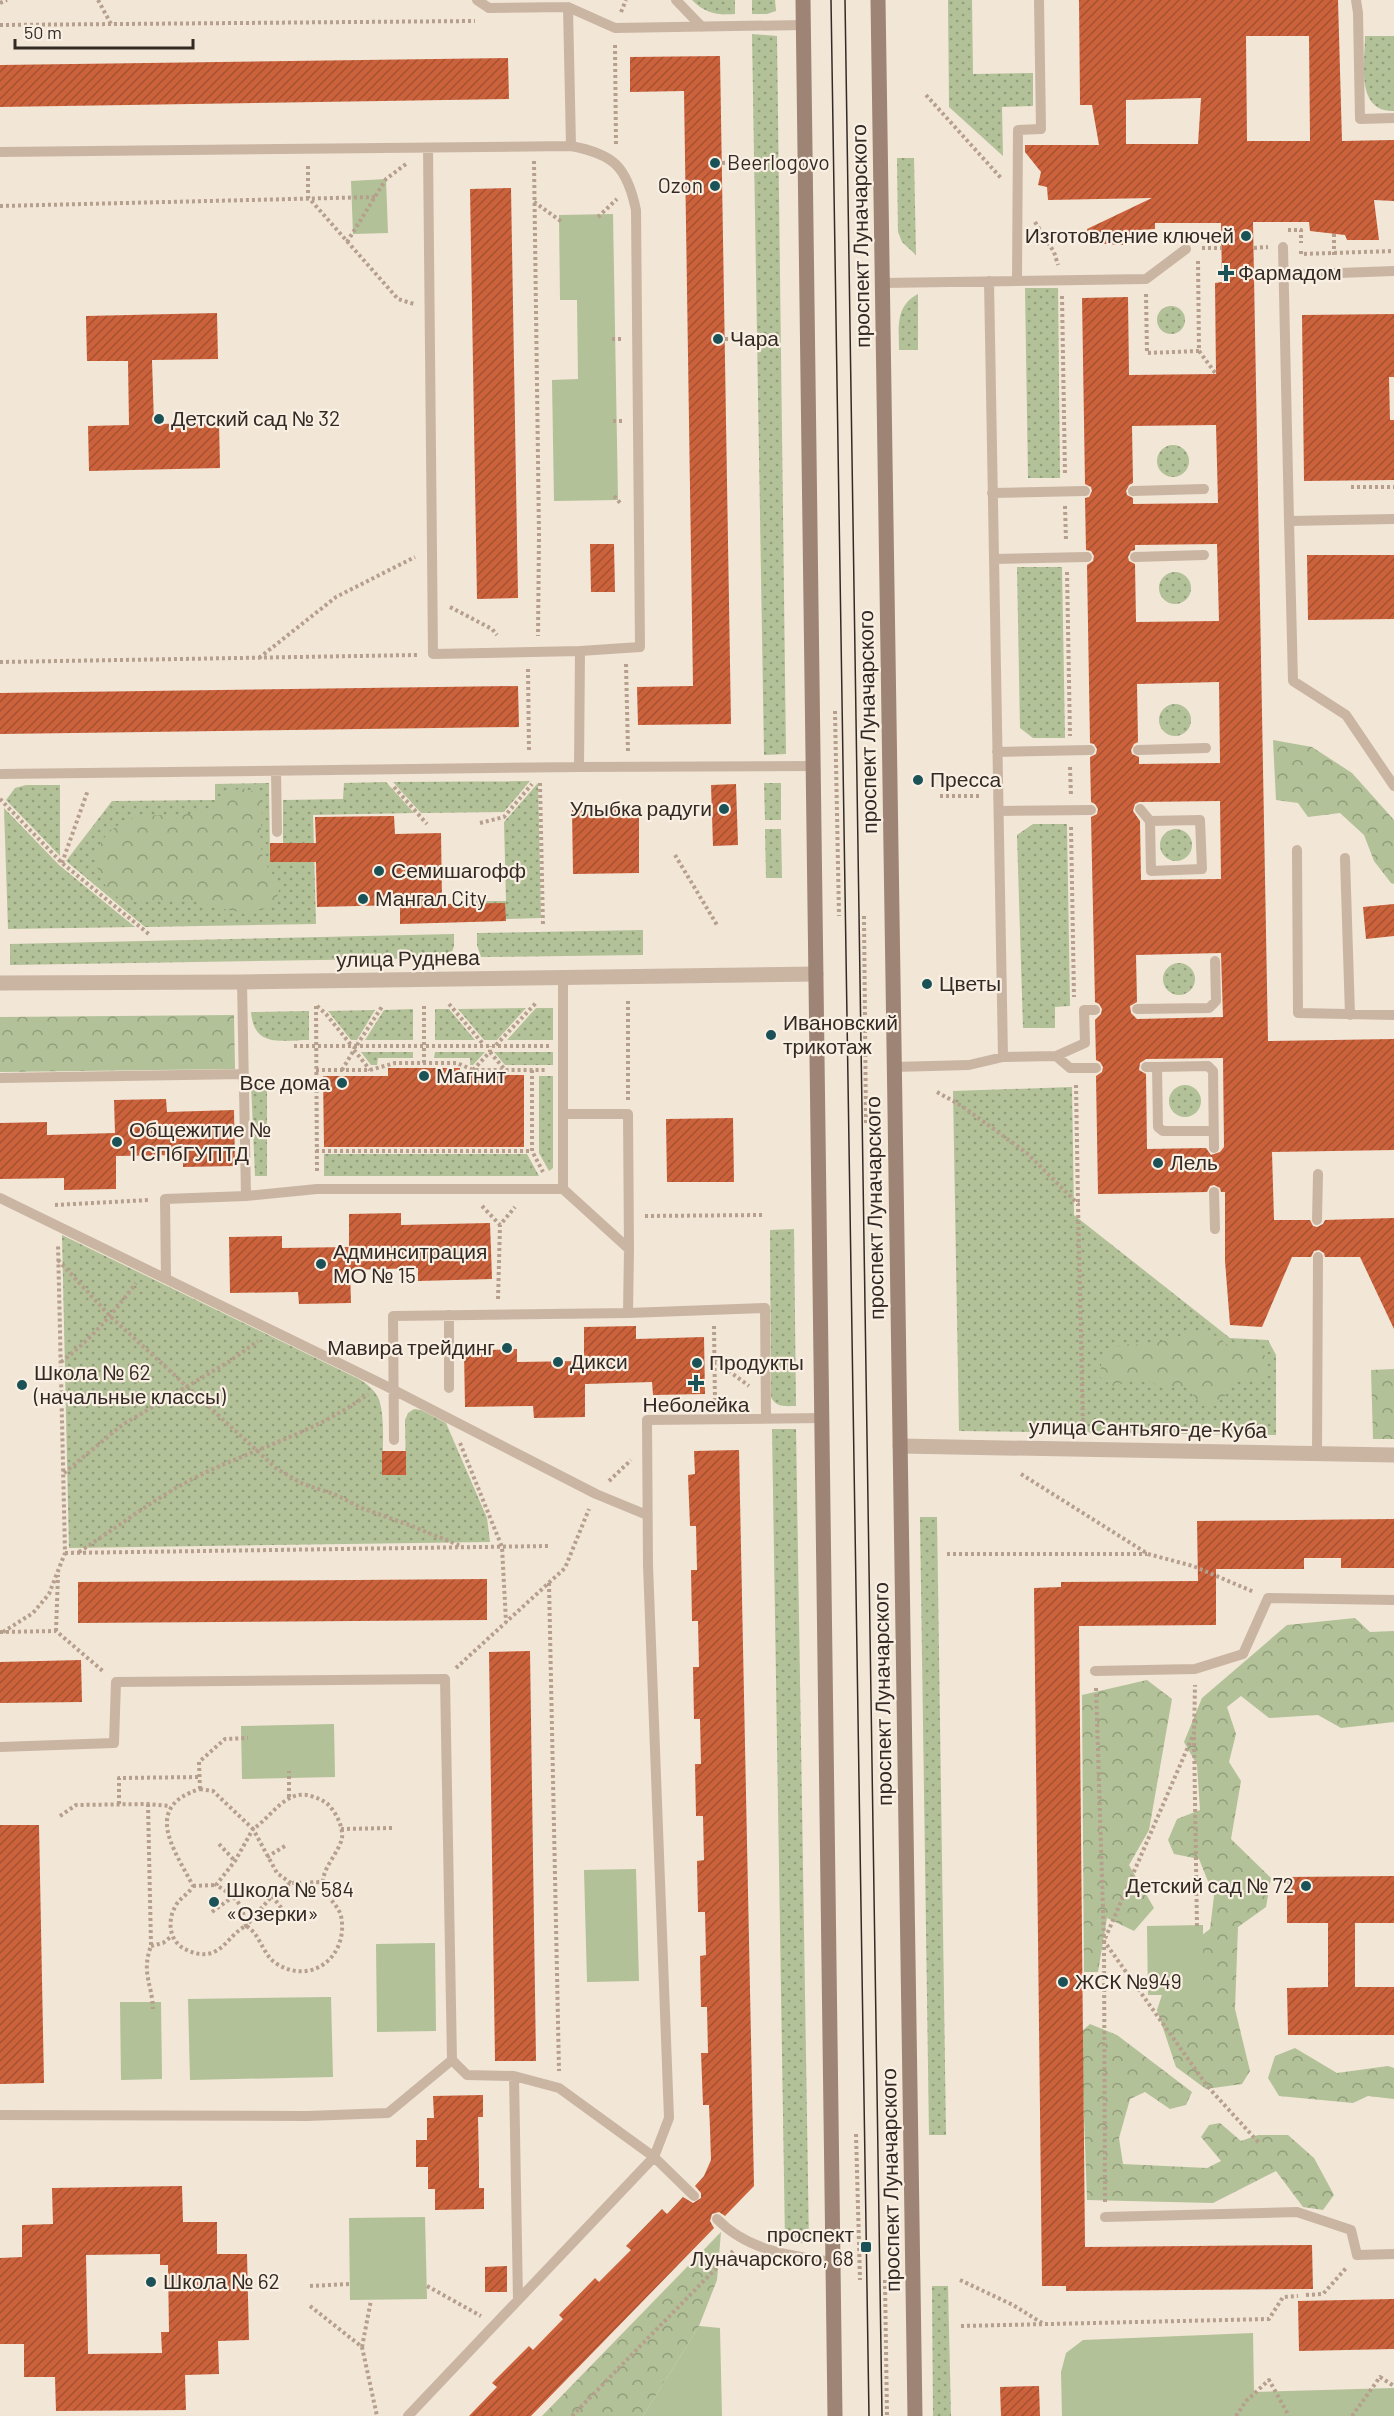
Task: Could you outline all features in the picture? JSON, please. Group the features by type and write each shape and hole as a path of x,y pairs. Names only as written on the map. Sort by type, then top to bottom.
{"main road":[{"path":"803,0 835,2416"},
{"name":"проспект Луначарского","path":"878,0 915,2416"}],"street":[{"name":"улица Руднева","path":"0,983 816,974"},
{"name":"улица Сантьяго-де-Куба","path":"900,1446 1394,1455"}],"lane":[{"path":"477,0 489,8 568,7 615,28 803,25"},
{"path":"676,0 702,27"},
{"path":"1017,281 1018,130 1041,129 1039,0"},
{"path":"1356,0 1360,118 1394,118"},
{"path":"568,7 571,146"},
{"path":"0,152 308,147 571,146 595,151 617,164 631,186 636,210 640,647 580,651 433,654 428,147"},
{"path":"1283,247 1293,681 1346,715 1394,786"},
{"path":"883,283 1146,279 1186,249"},
{"path":"1284,275 1394,272"},
{"path":"989,281 1003,1057"},
{"path":"1133,490 1204,489"},
{"path":"993,493 1085,491"},
{"path":"1289,521 1394,519"},
{"path":"1135,557 1204,555"},
{"path":"994,559 1087,557"},
{"path":"579,766 580,651"},
{"path":"1138,750 1206,748"},
{"path":"997,752 1090,750"},
{"path":"0,774 579,766 813,766"},
{"path":"276,771 277,832"},
{"path":"1140,809 1150,821 1151,871 1202,869 1200,819 1150,821"},
{"path":"999,811 1091,810"},
{"path":"1298,850 1298,1013 1394,1015"},
{"path":"1345,858 1350,1015"},
{"path":"1137,1009 1209,1008 1216,1001 1215,961"},
{"path":"563,978 563,1189"},
{"path":"242,982 246,1196"},
{"path":"894,1067 969,1065 1003,1057 1056,1056 1085,1043 1084,1010 1095,1010"},
{"path":"1056,1056 1070,1068 1096,1068"},
{"path":"1214,1131 1163,1131 1158,1126 1151,1067 1208,1066 1213,1071 1214,1131 1214,1148"},
{"path":"0,1078 244,1074"},
{"path":"563,1113 628,1114 628,1313"},
{"path":"1317,1220 1318,1174"},
{"path":"166,1279 165,1199 246,1196 317,1189 563,1189 629,1249"},
{"path":"1214,1192 1215,1229"},
{"path":"0,1198 393,1389 596,1494 647,1515"},
{"path":"1317,1454 1318,1257"},
{"path":"394,1440 393,1316 628,1313 765,1308 766,1417"},
{"path":"449,1315 449,1388"},
{"path":"408,2416 654,2157 669,2118 647,1515 647,1420 822,1418"},
{"path":"1095,1671 1195,1669 1243,1654 1268,1598 1394,1600"},
{"path":"0,1747 114,1743 116,1682 445,1679 452,2060 467,2075 514,2076 559,2088 654,2157 694,2196"},
{"path":"0,2115 307,2116 388,2113 452,2060"},
{"path":"514,2076 518,2300"},
{"path":"1105,2217 1297,2212 1351,2230 1357,2255 1394,2254"},
{"path":"717,2219 744,2240 781,2255 833,2262"}],"path":[{"path":"0,3 7,0"},
{"path":"98,0 111,24"},
{"path":"0,25 476,21 489,8"},
{"path":"615,28 617,164"},
{"path":"926,95 1018,196 1054,252 1062,280 1074,1000"},
{"path":"534,146 539,536 533,652 535,767 543,927"},
{"path":"308,147 308,197 398,299 415,305 430,306"},
{"path":"347,242 386,179 428,147"},
{"path":"722,163 743,162"},
{"path":"0,206 375,197"},
{"path":"534,201 562,222"},
{"path":"1301,254 1394,251"},
{"path":"1198,260 1199,351 1216,374"},
{"path":"1146,279 1147,353 1199,351"},
{"path":"725,339 745,339"},
{"path":"1350,487 1394,487"},
{"path":"259,658 336,597 432,549"},
{"path":"432,599 492,629 509,653"},
{"path":"626,648 628,767"},
{"path":"0,662 433,654"},
{"path":"835,711 839,916"},
{"path":"480,823 504,817 533,782 535,767"},
{"path":"378,769 427,824"},
{"path":"62,862 94,773"},
{"path":"940,796 998,797"},
{"path":"0,799 62,862 150,935"},
{"path":"675,855 717,925"},
{"path":"864,916 867,1124"},
{"path":"628,1001 628,1114"},
{"path":"496,1046 536,1003"},
{"path":"424,1004 424,1063"},
{"path":"449,1004 487,1046 505,1070"},
{"path":"342,1070 354,1047 383,1005"},
{"path":"370,1070 354,1047 326,1014 316,1006 316,1151 531,1151 532,1070"},
{"path":"294,1046 563,1046"},
{"path":"473,1070 490,1052"},
{"path":"316,1070 370,1070 395,1063 457,1063 473,1070 548,1070"},
{"path":"1075,1068 1083,1449"},
{"path":"937,1092 962,1106 1028,1154 1078,1204"},
{"path":"498,1315 500,1225 529,1188"},
{"path":"44,1220 51,1205 165,1199"},
{"path":"629,1216 764,1215"},
{"path":"2,1632 33,1613 49,1594 65,1553 57,1226"},
{"path":"58,1260 111,1317 277,1469 303,1484 334,1494 364,1509 463,1547"},
{"path":"61,1362 83,1345 111,1317 147,1269"},
{"path":"713,1310 715,1419"},
{"path":"63,1473 122,1425 230,1361 272,1330"},
{"path":"714,1360 766,1399"},
{"path":"78,1553 182,1484 346,1411 382,1384"},
{"path":"450,1419 502,1547 506,1623"},
{"path":"1021,1473 1148,1554"},
{"path":"65,1553 549,1546"},
{"path":"947,1554 1148,1554 1193,1566 1268,1598"},
{"path":"445,1679 565,1568"},
{"path":"56,1631 58,1570"},
{"path":"549,1583 559,2088"},
{"path":"2,1632 56,1631 116,1682"},
{"path":"1195,1669 1197,1928"},
{"path":"1095,1671 1104,1941 1105,2217"},
{"path":"1104,1941 1194,1733"},
{"path":"200,1789 199,1762 225,1739 248,1738"},
{"path":"289,1771 289,1797"},
{"path":"119,1804 119,1778 200,1777"},
{"path":"193,1886 170,1844 167,1826 170,1806 182,1794 200,1789 213,1791 253,1828 277,1873 291,1883"},
{"path":"216,1885 236,1861 253,1828 289,1797 308,1794 327,1802 339,1818 342,1838 323,1882 327,1896 340,1913 343,1935 335,1955 318,1969 296,1972 276,1964 262,1946 255,1931 246,1926"},
{"path":"148,1804 151,1946 145,1962 153,2009"},
{"path":"60,1816 76,1805 170,1806"},
{"path":"341,1829 392,1828"},
{"path":"219,1844 236,1861"},
{"path":"267,1857 285,1846"},
{"path":"193,1886 188,1894 176,1904 170,1919 172,1936 182,1948 197,1954 213,1952 238,1930 246,1926 272,1896 291,1883 323,1882"},
{"path":"193,1886 216,1885 234,1896 243,1910 246,1926"},
{"path":"213,1912 234,1896"},
{"path":"272,1896 283,1910"},
{"path":"151,1946 163,1943 172,1936"},
{"path":"1104,1941 1208,2086 1260,2144"},
{"path":"856,2134 860,2280"},
{"path":"572,2416 744,2240"},
{"path":"1306,2295 1323,2294 1357,2255"},
{"path":"885,2280 887,2416"},
{"path":"960,2280 1013,2305 1043,2324"},
{"path":"310,2286 350,2284"},
{"path":"427,2286 495,2324"},
{"path":"961,2326 1269,2319 1283,2297 1298,2296"},
{"path":"371,2300 362,2347 377,2416"},
{"path":"310,2306 362,2347"},
{"path":"1352,2416 1380,2377 1394,2386"},
{"path":"1236,2416 1246,2401 1269,2380 1289,2416"}],"green space":[{"path":"692,0 735,0 735,14 712,13"},
{"path":"752,0 775,0 776,11 767,14 752,14"},
{"path":"948,0 972,0 973,74 1033,73 1033,106 1002,107 1003,156 949,107"},
{"path":"752,34 777,36 786,754 764,755"},
{"path":"1365,36 1394,36 1394,111 1382,109 1373,104 1368,95 1364,72"},
{"path":"897,158 914,158 916,255 902,242 898,232"},
{"path":"386,179 388,233 353,234 351,181"},
{"path":"613,214 618,500 554,501 552,380 578,379 577,300 560,300 559,215"},
{"path":"1025,288 1058,288 1060,478 1028,478"},
{"path":"918,294 918,350 899,350 899,325 902,311 905,305"},
{"path":"1171,306 1181,310 1185,320 1181,330 1171,334 1161,330 1157,320 1161,310"},
{"path":"1173,445 1184,450 1189,461 1184,472 1173,477 1162,472 1157,461 1162,450"},
{"path":"1017,567 1062,567 1065,738 1033,738 1020,728"},
{"path":"1175,572 1186,577 1191,588 1186,599 1175,604 1164,599 1159,588 1164,577"},
{"path":"1175,704 1186,709 1191,720 1186,731 1175,736 1164,731 1159,720 1164,709"},
{"path":"1273,740 1312,747 1352,773 1394,820 1394,884 1374,861 1364,835 1340,813 1308,817 1298,803 1276,800"},
{"path":"530,781 504,812 421,813 393,782"},
{"path":"386,782 414,813 313,815 316,924 145,927 66,861 112,801 215,800 215,784 269,783 270,862 283,862 283,800 343,799 344,783"},
{"path":"538,783 541,918 477,920 476,901 506,901 504,822"},
{"path":"764,783 781,783 781,820 765,820"},
{"path":"26,785 60,785 60,856 6,800 15,788"},
{"path":"242,788 258,793 261,801 262,853 279,888 273,906 247,912 180,899 146,902 125,900 112,893 102,880 97,864 98,849 108,833 115,827 138,817 195,813 209,808 227,793"},
{"path":"4,808 59,865 135,927 8,929"},
{"path":"1033,824 1067,824 1070,1006 1055,1007 1055,1028 1023,1028 1017,835"},
{"path":"765,829 781,829 782,878 766,878"},
{"path":"1176,829 1187,834 1192,845 1187,856 1176,861 1165,856 1160,845 1165,834"},
{"path":"643,930 643,955 481,957 477,945 477,933"},
{"path":"454,934 454,946 450,958 10,965 10,944"},
{"path":"1179,963 1190,968 1195,979 1190,990 1179,995 1168,990 1163,979 1168,968"},
{"path":"526,1008 497,1040 484,1040 458,1009"},
{"path":"536,1008 553,1008 553,1040 507,1040"},
{"path":"413,1009 413,1040 365,1040 384,1010"},
{"path":"435,1009 449,1009 475,1040 435,1040"},
{"path":"375,1010 357,1040 351,1040 328,1011"},
{"path":"309,1011 309,1040 289,1041 263,1037 253,1024 251,1012"},
{"path":"234,1015 235,1069 0,1072 0,1017"},
{"path":"361,1052 413,1052 413,1058 378,1058 377,1065 371,1065"},
{"path":"435,1052 485,1052 473,1065 470,1065 470,1058 434,1058"},
{"path":"494,1052 553,1052 553,1065 505,1065"},
{"path":"539,1076 553,1076 553,1168 549,1171 539,1153"},
{"path":"251,1083 267,1083 267,1176 255,1176"},
{"path":"1185,1085 1196,1090 1201,1101 1196,1112 1185,1117 1174,1112 1169,1101 1174,1090"},
{"path":"1072,1087 1074,1215 1230,1338 1268,1340 1276,1355 1276,1435 959,1431 953,1091"},
{"path":"324,1154 527,1154 539,1176 324,1176"},
{"path":"794,1229 796,1406 785,1406 778,1405 771,1397 770,1230"},
{"path":"62,1235 364,1382 376,1394 380,1405 383,1424 382,1475 406,1474 405,1420 408,1413 414,1409 421,1410 446,1423 487,1518 490,1542 69,1548"},
{"path":"1197,1331 1216,1336 1229,1346 1255,1345 1266,1357 1265,1373 1258,1381 1235,1379 1228,1392 1217,1404 1202,1406 1187,1387 1157,1385 1144,1378 1113,1386 1100,1377 1102,1355 1123,1344 1148,1345"},
{"path":"1394,1369 1394,1439 1373,1439 1371,1370"},
{"path":"772,1429 796,1429 809,2244 785,2240"},
{"path":"920,1517 937,1517 946,2135 929,2135"},
{"path":"1355,1618 1370,1632 1394,1631 1394,1722 1341,1728 1318,1715 1269,1718 1241,1696 1227,1707 1236,1734 1229,1762 1241,1781 1231,1839 1271,1878 1266,1907 1238,1927 1235,2009 1250,2071 1242,2084 1206,2089 1176,2067 1157,2010 1175,1955 1210,1929 1214,1896 1199,1859 1174,1854 1168,1840 1177,1819 1200,1810 1197,1765 1184,1742 1202,1698 1287,1625"},
{"path":"1147,1680 1172,1699 1149,1830 1129,1865 1154,1908 1134,1931 1107,1918 1098,1972 1084,1972 1082,1695"},
{"path":"334,1724 335,1777 242,1779 241,1726"},
{"path":"636,1869 639,1981 587,1982 584,1870"},
{"path":"1203,1925 1203,1995 1148,1995 1147,1926"},
{"path":"435,1943 436,2031 377,2032 376,1944"},
{"path":"331,1997 333,2077 190,2080 188,1999"},
{"path":"120,2002 161,2002 162,2079 121,2080"},
{"path":"1090,2024 1117,2035 1192,2092 1186,2105 1170,2109 1145,2092 1130,2099 1119,2138 1123,2164 1207,2168 1221,2161 1201,2137 1209,2125 1220,2123 1241,2141 1258,2135 1288,2135 1314,2158 1334,2195 1323,2210 1303,2207 1276,2171 1213,2203 1087,2200 1081,2032"},
{"path":"1295,2048 1337,2073 1388,2066 1394,2068 1394,2099 1368,2096 1353,2103 1279,2096 1268,2078 1275,2056"},
{"path":"425,2217 427,2299 350,2300 349,2218"},
{"path":"721,2232 717,2280 699,2326 643,2416 542,2416"},
{"path":"932,2286 948,2286 951,2416 933,2416"},
{"path":"699,2326 720,2328 722,2416 643,2416"},
{"path":"1253,2333 1254,2392 1394,2388 1394,2416 1062,2416 1061,2372 1066,2353 1083,2340"}],"building":[{"path":"1079,0 1338,0 1342,141 1394,140 1394,201 1374,200 1379,240 1347,240 1345,235 1310,231 1309,222 1253,222 1268,1041 1394,1039 1394,1150 1272,1152 1274,1220 1310,1220 1313,1226 1317,1227 1325,1220 1394,1218 1394,1329 1360,1257 1325,1257 1324,1253 1319,1250 1314,1251 1311,1257 1292,1257 1262,1327 1230,1325 1225,1261 1225,1192 1221,1192 1220,1188 1214,1185 1210,1186 1207,1192 1098,1194 1096,1076 1102,1072 1103,1067 1096,1060 1095,1020 1101,1014 1102,1009 1095,1002 1091,817 1097,814 1098,809 1091,802 1090,757 1096,754 1097,749 1094,744 1090,743 1087,565 1093,561 1094,556 1091,551 1086,550 1085,498 1089,497 1092,491 1091,487 1085,484 1082,298 1128,297 1129,375 1216,374 1215,283 1222,282 1221,223 1155,223 1155,229 1140,230 1139,236 1123,237 1123,245 1089,243 1087,229 1152,198 1048,200 1047,187 1038,185 1041,172 1025,152 1025,145 1099,145 1092,105 1080,105","holes":["1246,36 1309,36 1310,141 1247,141","1201,98 1198,144 1126,144 1126,100","1216,425 1218,503 1133,504 1133,498 1127,495 1126,491 1133,483 1132,426","1217,544 1219,621 1136,622 1135,564 1129,561 1128,557 1131,551 1135,550 1135,545","1219,682 1220,763 1139,764 1139,757 1132,754 1131,750 1138,742 1137,684","1220,801 1221,879 1141,880 1140,821 1133,811 1135,804 1139,802","1221,953 1223,1017 1137,1019 1131,1013 1130,1006 1137,1002 1136,955","1223,1058 1224,1147 1220,1152 1211,1155 1206,1148 1147,1149 1146,1074 1139,1070 1140,1063 1146,1059"]},
{"path":"720,56 731,724 638,725 637,687 693,686 684,91 630,92 630,57"},
{"path":"508,58 509,99 0,107 0,65"},
{"path":"511,188 518,598 477,599 470,189"},
{"name":"Детский сад № 32","path":"217,313 218,359 152,360 154,424 219,423 220,468 89,471 88,426 129,425 128,361 87,361 86,316"},
{"path":"1394,314 1394,377 1389,377 1390,420 1394,420 1394,480 1304,481 1302,315"},
{"path":"590,544 614,544 615,592 591,592"},
{"path":"1307,555 1394,555 1394,619 1308,620"},
{"path":"518,686 519,727 0,734 0,693"},
{"path":"736,784 738,845 713,846 711,785"},
{"path":"639,809 639,873 573,874 572,810"},
{"name":"Семишагофф","path":"394,816 395,834 441,833 442,901 444,904 505,903 506,921 400,924 400,905 317,907 316,862 270,862 270,843 316,843 315,817"},
{"path":"1394,904 1394,936 1366,939 1363,907"},
{"path":"388,1068 460,1068 460,1075 524,1075 524,1147 324,1147 323,1076 388,1076"},
{"name":"Общежитие № 1 СПбГУПТД","path":"166,1099 167,1112 234,1110 235,1166 183,1167 183,1155 116,1156 116,1189 64,1190 64,1178 0,1179 0,1123 47,1122 47,1135 115,1133 114,1100"},
{"path":"733,1118 734,1182 667,1182 666,1119"},
{"path":"401,1213 401,1225 490,1223 492,1279 418,1281 418,1268 350,1270 351,1303 299,1304 298,1292 230,1293 229,1237 282,1236 282,1248 349,1247 349,1214"},
{"path":"636,1326 636,1339 704,1337 705,1394 653,1395 652,1382 585,1384 585,1417 534,1418 533,1406 465,1407 464,1351 517,1349 517,1362 584,1361 584,1327"},
{"path":"739,1450 754,2186 725,2216 719,2212 712,2214 710,2221 714,2228 531,2416 469,2416 497,2387 492,2383 529,2346 533,2350 563,2319 559,2315 595,2278 599,2282 631,2250 626,2246 662,2209 667,2214 683,2197 693,2203 701,2198 701,2193 695,2186 704,2176 711,2160 709,2105 703,2105 701,2053 708,2053 707,2007 701,2007 700,1956 706,1955 705,1912 698,1912 697,1861 704,1860 703,1816 696,1816 695,1764 701,1764 700,1719 694,1719 693,1667 699,1667 698,1621 692,1621 691,1570 697,1570 696,1526 690,1526 688,1475 695,1474 694,1451"},
{"path":"382,1451 406,1451 406,1475 382,1475"},
{"path":"1394,1519 1394,1568 1341,1568 1341,1558 1304,1558 1304,1569 1216,1569 1216,1625 1079,1626 1085,2247 1312,2245 1313,2289 1066,2291 1066,2286 1042,2286 1034,1588 1061,1587 1061,1582 1198,1581 1197,1521"},
{"path":"487,1579 487,1620 78,1623 78,1582"},
{"path":"530,1651 536,2061 495,2061 489,1652"},
{"path":"81,1660 82,1702 0,1703 0,1662"},
{"path":"0,1825 39,1825 44,2083 0,2084"},
{"path":"1394,1876 1394,1923 1355,1923 1355,1987 1394,1987 1394,2035 1288,2035 1287,1988 1328,1987 1328,1923 1287,1923 1287,1877"},
{"path":"483,2095 483,2117 478,2117 479,2188 484,2188 484,2209 435,2210 435,2189 428,2189 428,2167 416,2167 416,2140 427,2140 427,2118 434,2118 433,2096"},
{"path":"182,2186 183,2222 217,2222 217,2254 247,2254 249,2340 218,2341 219,2374 185,2375 186,2410 56,2411 55,2377 24,2377 24,2344 0,2344 0,2258 22,2257 22,2225 53,2224 52,2188","holes":["160,2254 160,2265 168,2265 169,2332 161,2332 162,2353 88,2354 86,2255"]},
{"path":"507,2266 507,2292 485,2292 485,2267"},
{"path":"1394,2299 1394,2349 1299,2351 1298,2301"},
{"path":"1039,2386 1040,2416 1001,2416 1000,2387"}],"tram line":[{"path":"831,0 869,2416"},
{"path":"845,0 882,2416"}],"place":[{"name":"Beerlogovo","path":"715,163"},
{"name":"Ozon","path":"715,186"},
{"name":"Изготовление ключей","path":"1246,236"},
{"name":"Фармадом","path":"1226,273"},
{"name":"Чара","path":"718,339"},
{"name":"Детский сад № 32","path":"159,419"},
{"name":"Пресса","path":"918,780"},
{"name":"Улыбка радуги","path":"724,809"},
{"name":"Семишагофф","path":"379,871"},
{"name":"Мангал City","path":"363,899"},
{"name":"Цветы","path":"927,984"},
{"name":"Ивановский трикотаж","path":"771,1035"},
{"name":"Магнит","path":"424,1076"},
{"name":"Все дома","path":"342,1083"},
{"name":"Общежитие № 1 СПбГУПТД","path":"117,1142"},
{"name":"Лель","path":"1158,1163"},
{"name":"Админситрация МО № 15","path":"321,1264"},
{"name":"Мавира трейдинг","path":"507,1348"},
{"name":"Дикси","path":"558,1362"},
{"name":"Продукты","path":"697,1363"},
{"name":"Неболейка","path":"696,1383"},
{"name":"Школа № 62 (начальные классы)","path":"22,1385"},
{"name":"Детский сад № 72","path":"1306,1886"},
{"name":"Школа № 584 «Озерки»","path":"214,1902"},
{"name":"ЖСК №949","path":"1063,1982"},
{"name":"проспект Луначарского, 68","path":"866,2247"},
{"name":"Школа № 62","path":"151,2282"}]}
